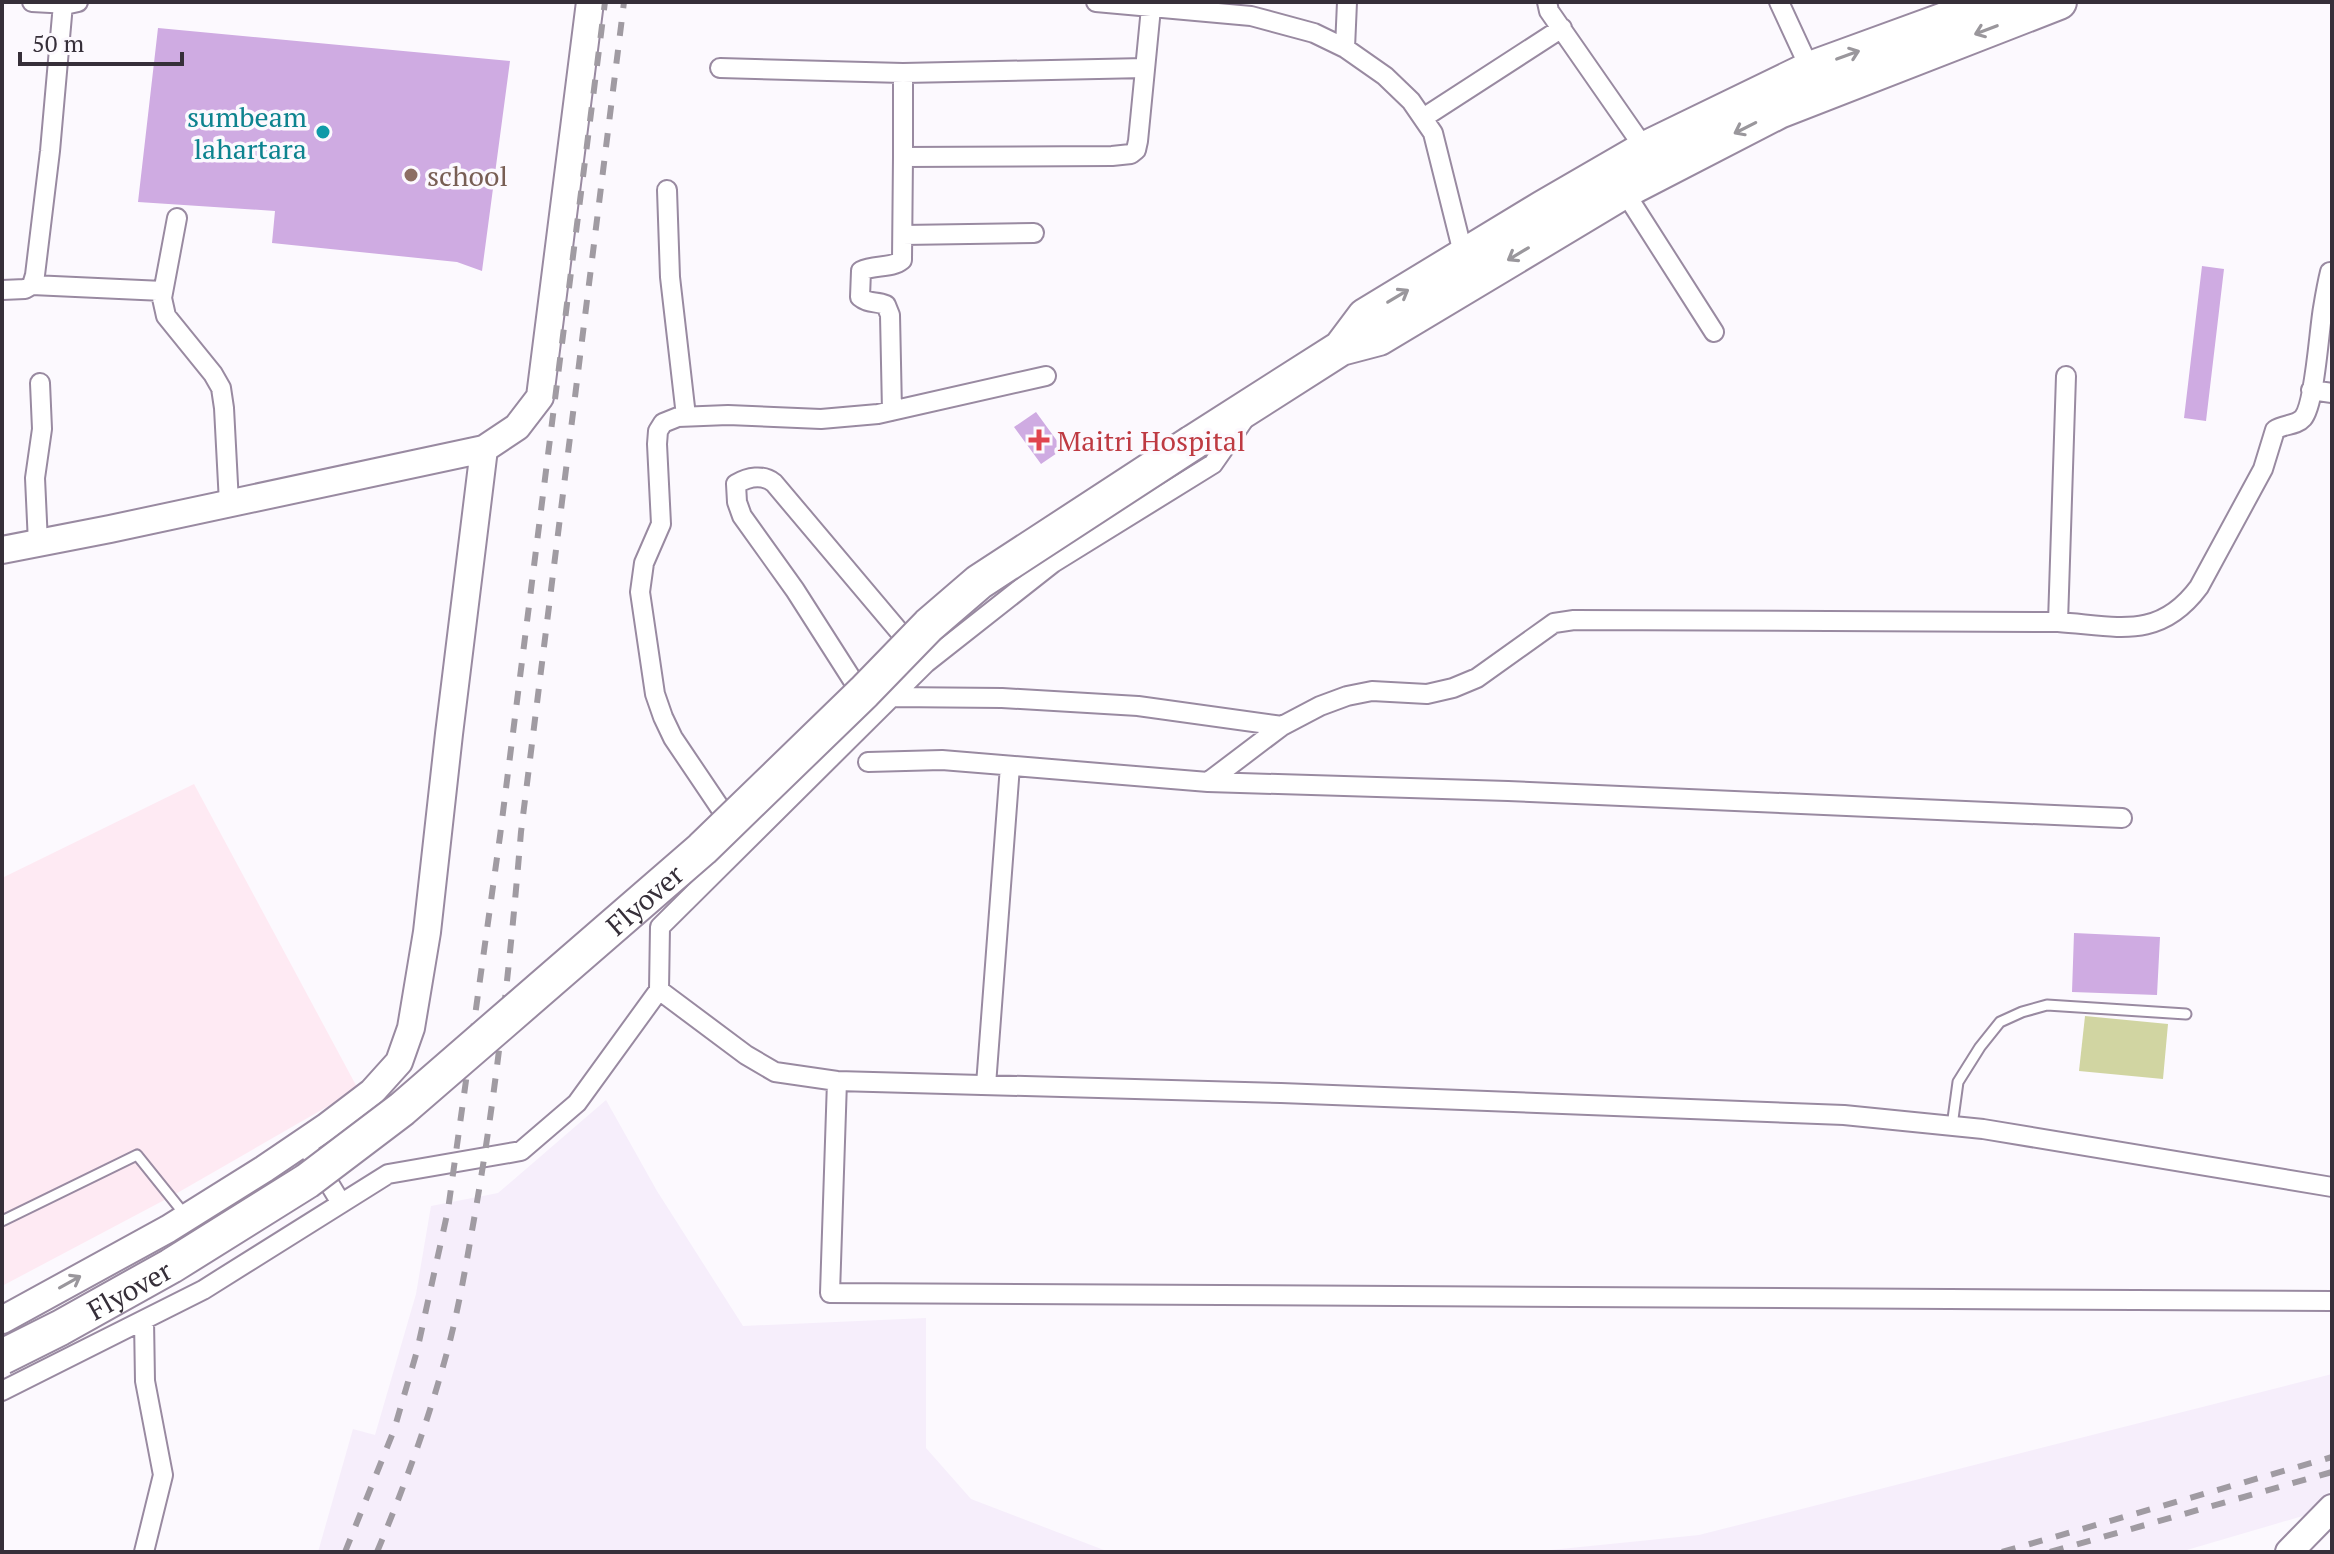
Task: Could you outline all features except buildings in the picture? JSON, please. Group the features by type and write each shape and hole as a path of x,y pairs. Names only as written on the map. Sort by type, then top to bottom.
{"highway":[{"path":"1341,348 1365,316 1645,149 1810,69 1994,2"},
{"path":"1341,348 1379,338 1624,191 1779,111 2059,2"},
{"name":"Flyover","path":"2,1357 171,1266 307,1181 402,1109 702,849 929,625 969,590 1341,348"}],"street":[{"path":"32,2 70,3 32,285"},
{"path":"2,550 484,449 517,427 540,397 590,2"},
{"path":"1096,2 1251,16 1314,33 1345,48 1385,76 1411,101 1433,133 1464,257"},
{"path":"1345,48 1347,2"},
{"path":"1547,2 1549,11 1645,149"},
{"path":"1779,2 1810,69"},
{"path":"903,157 1131,154 1136,150 1151,8"},
{"path":"1423,118 1562,28"},
{"path":"720,68 903,73 1145,68"},
{"path":"892,411 890,315 886,305 866,302 860,297 861,271 868,267 898,264 902,260 903,73"},
{"path":"667,190 670,277 686,416"},
{"path":"1624,191 1714,332"},
{"path":"177,218 162,298 166,316 221,388 229,503"},
{"path":"903,235 1034,233"},
{"path":"1208,782 1282,726 1320,706 1372,691 1427,694 1453,688 1477,678 1554,623 1574,620 2058,622 2122,627 2148,625 2168,618 2186,605 2199,587 2263,469 2275,430 2302,420 2311,390 2330,272"},
{"path":"2,290 25,289 32,285 163,291"},
{"path":"745,845 673,738 655,694 640,592 644,563 661,524 657,444 658,431 663,423 686,416 821,419 878,414 1046,376"},
{"path":"2058,622 2066,376"},
{"path":"38,543 35,478 42,429 40,383"},
{"path":"2311,390 2332,393"},
{"path":"2,1391 203,1290 388,1174 521,1151 577,1103 659,990 660,927 926,663 1053,563 1213,464 1256,402"},
{"path":"2,1320 197,1211 304,1142 372,1092 399,1062 411,1028 427,932 484,449"},
{"path":"874,713 795,590 742,516 735,488 738,481 762,477 774,483 926,663"},
{"path":"892,697 1002,698 1138,706 1282,726"},
{"path":"868,762 942,760 1208,782 1524,792 2122,818"},
{"path":"986,1085 1010,766"},
{"path":"659,990 746,1055 775,1072 837,1081 1281,1093 1844,1115 1998,1132 2332,1187"},
{"path":"837,1081 830,1293 2332,1301"},
{"path":"304,1142 341,1203"},
{"path":"144,1320 145,1381 163,1475 144,1552"},
{"path":"2289,1552 2332,1508"}],"lane":[{"path":"1952,1126 1958,1082 2000,1022 2047,1005 2186,1014"},
{"path":"2,1221 137,1155 197,1211"}],"shaded area":[{"path":"194,784 358,1089 172,1196 2,1286 2,878"},
{"path":"606,1100 657,1191 743,1326 926,1318 926,1448 971,1499 1109,1552 318,1552 353,1429 375,1435 416,1294 431,1206 498,1193"},
{"path":"2332,1374 2332,1488 2313,1513 2180,1552 1531,1552 1699,1535"}],"green space":[{"path":"2085,1016 2168,1024 2163,1079 2079,1071"}],"railway":[{"path":"345,1552 394,1430 417,1351 448,1210 500,836 605,2"},
{"path":"377,1552 414,1458 453,1329 489,1128 521,832 624,2"},
{"path":"2002,1552 2332,1457"},
{"path":"2050,1552 2332,1472"}],"place":[{"name":"sumbeam lahartara","path":"323,132"},
{"name":"school","path":"411,175"},
{"name":"Maitri Hospital","path":"1039,440"}]}
